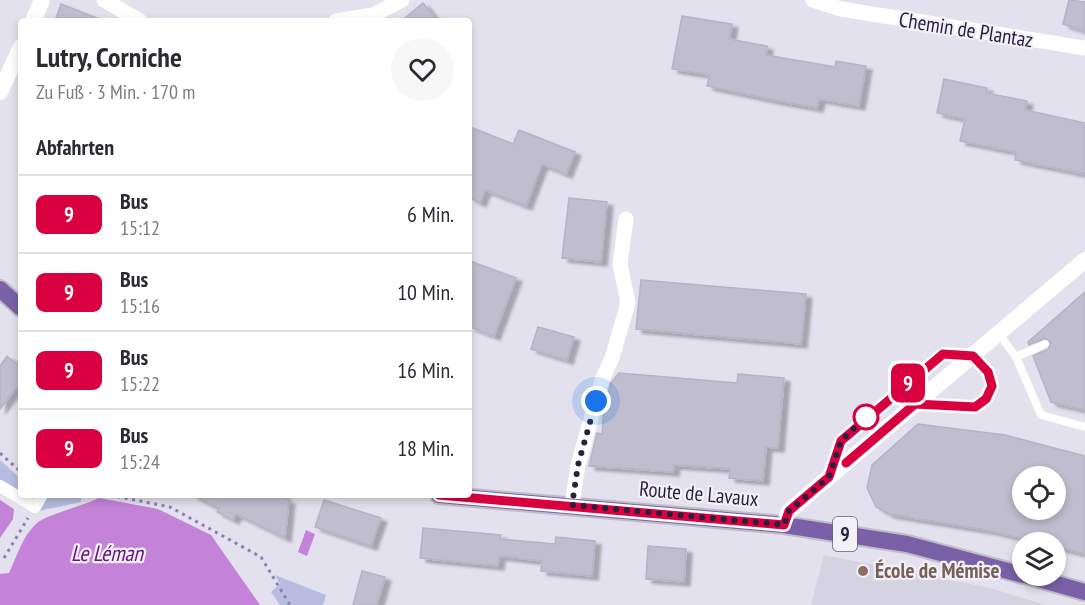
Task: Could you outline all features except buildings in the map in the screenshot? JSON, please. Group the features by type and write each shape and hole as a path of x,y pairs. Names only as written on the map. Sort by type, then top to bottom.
{"main road":[{"path":"0,289 18,305"},
{"name":"Route de Lavaux","path":"472,497 784,525 907,544 1012,571"},
{"path":"1064,586 1085,592"}],"street":[{"path":"34,18 42,0"},
{"path":"104,0 135,18"},
{"path":"354,18 373,15 402,0"},
{"name":"Chemin de Plantaz","path":"813,0 852,11 1085,48"},
{"path":"0,92 18,53"},
{"path":"572,505 578,465 628,303 620,264 626,219"},
{"path":"784,525 789,511 1000,335 1085,260"},
{"path":"0,486 18,497"},
{"path":"20,498 35,507 40,498"}],"lane":[{"path":"1000,335 1016,357 1041,415 1085,427"},
{"path":"1016,357 1045,345"},
{"path":"829,477 841,441 866,417 943,354 973,356 988,372 992,386 986,399 975,407 915,404"}],"path":[{"path":"0,453 18,469"},
{"path":"125,498 170,507 261,557 291,605"},
{"path":"4,558 35,507"}],"shaded area":[{"path":"0,460 18,476 18,498 81,498 81,502 39,511 0,489"},
{"name":"École de Mémise","path":"824,555 990,588 1046,605 811,605"},
{"path":"275,575 326,595 323,605 280,605 271,592 280,584"}],"water":[{"name":"Le Léman","path":"99,498 158,509 211,535 260,605 0,605 0,574 9,573 32,528 42,520"},
{"name":"Le Léman","path":"0,500 14,509 13,519 0,538"},
{"path":"306,530 315,534 307,556 298,552"}],"bus line":[{"name":"9","path":"472,498 784,525 789,511 829,477 841,441 866,417 943,354 973,356 988,372 992,386 986,399 975,407 915,404 846,463"}],"place":[{"name":"École de Mémise","path":"863,571"}],"route":[{"path":"596,401 578,465 572,505 784,525 789,511 829,477 841,441 866,417"}]}
